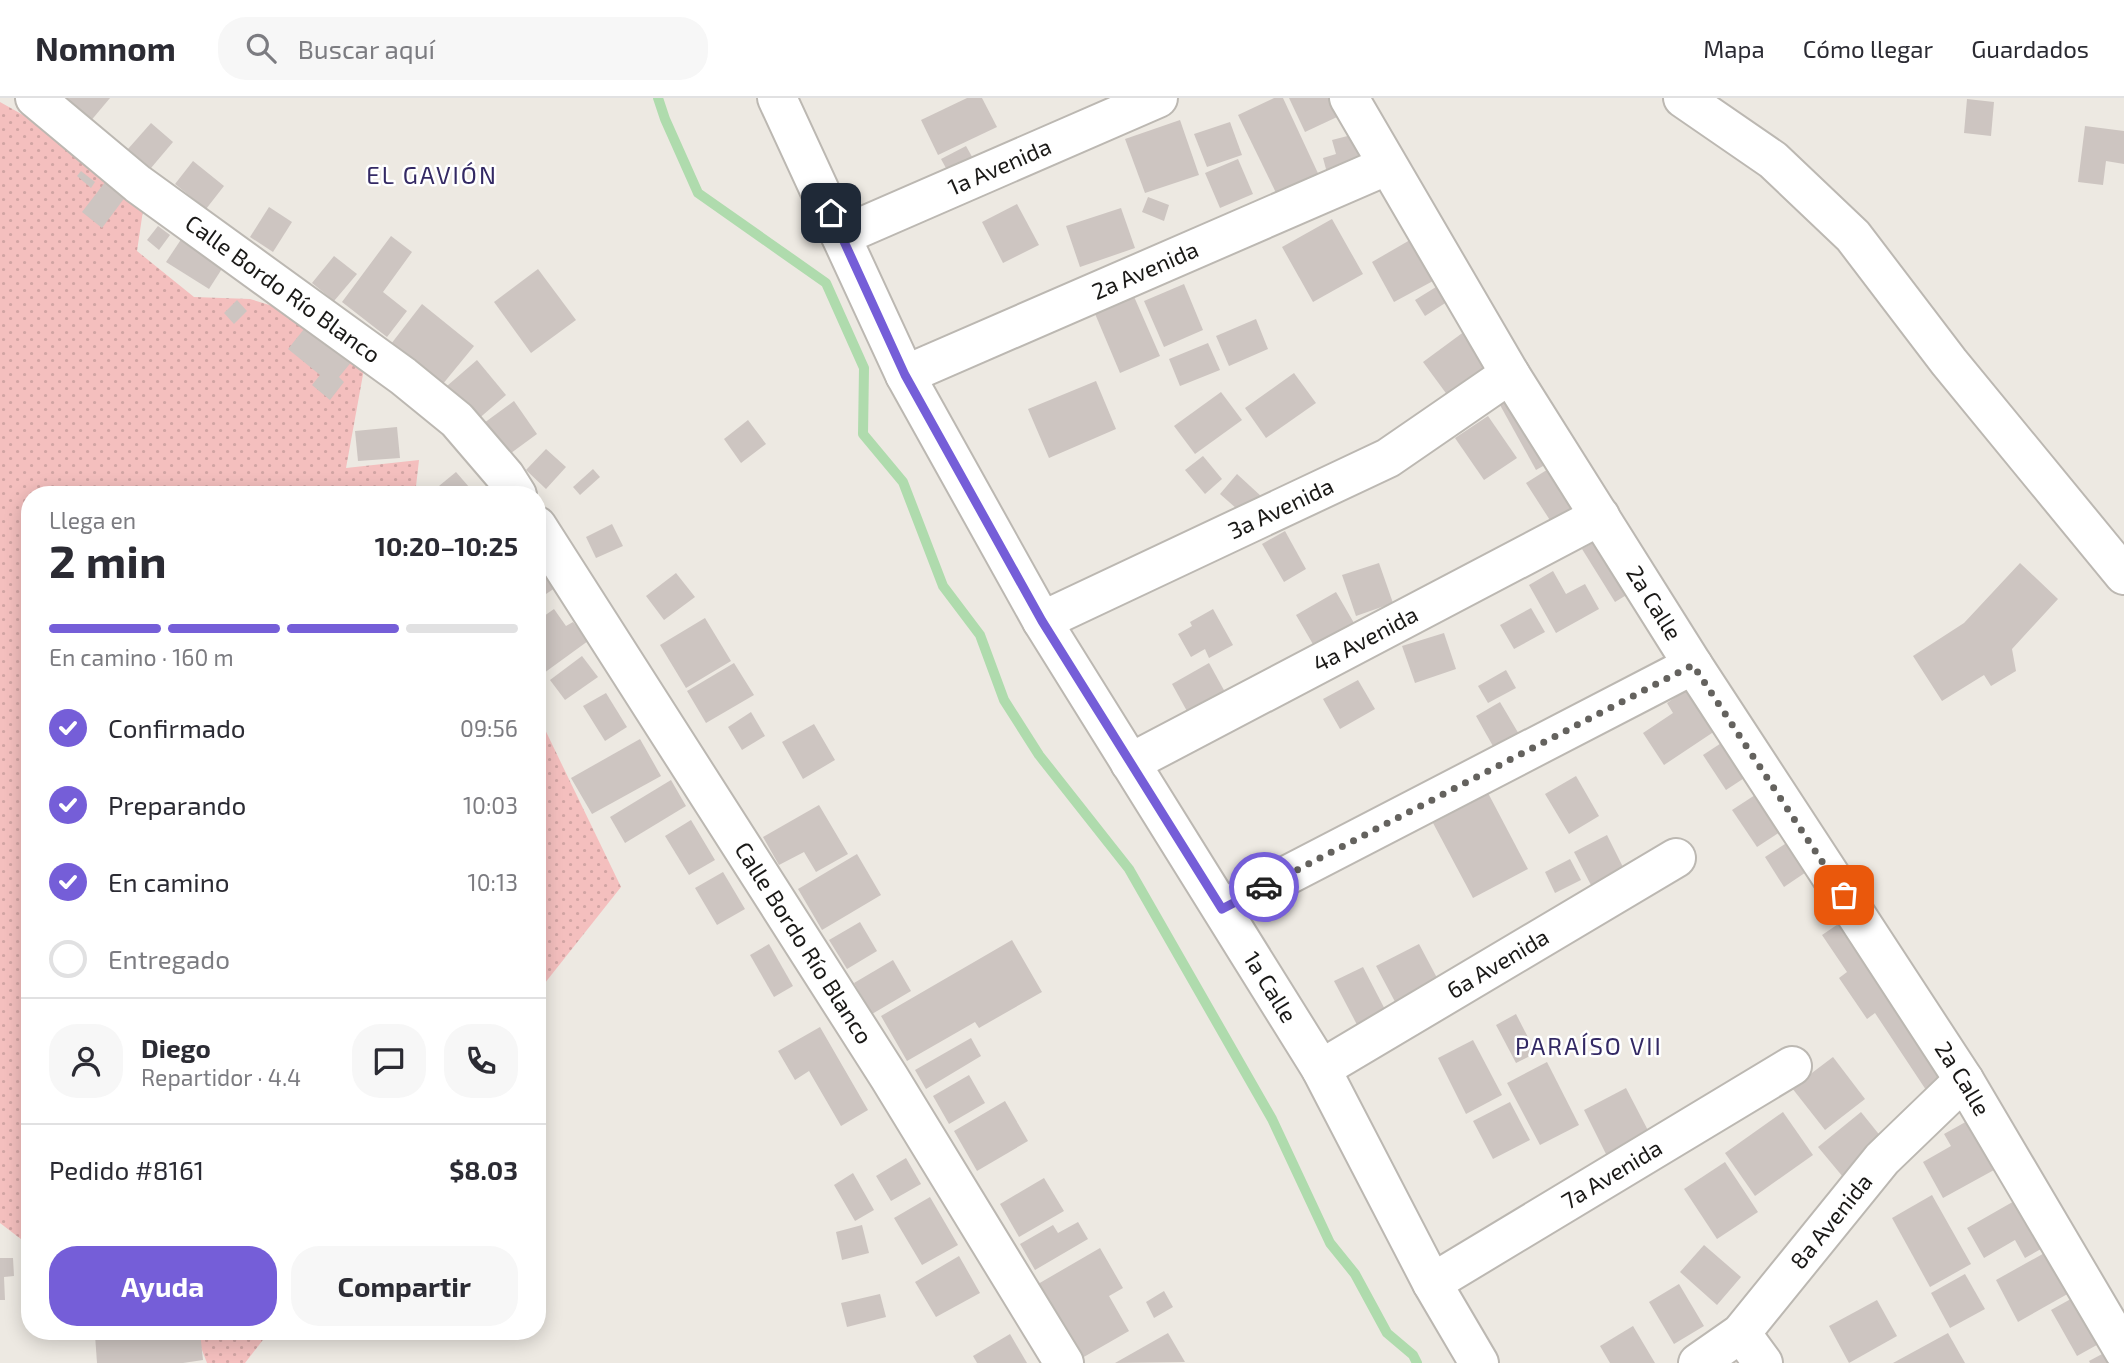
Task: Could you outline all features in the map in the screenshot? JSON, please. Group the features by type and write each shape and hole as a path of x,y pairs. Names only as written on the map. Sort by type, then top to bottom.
{"street":[{"name":"Calle Bordo Río Blanco","path":"35,98 138,184 403,376 457,420 511,486"},
{"name":"1a Calle","path":"777,98 905,375 1042,621 1321,1069 1432,1283 1479,1363"},
{"name":"1a Avenida","path":"841,236 1158,98"},
{"name":"2a Calle","path":"1349,98 1386,166 1510,374 1693,665 1964,1080 2124,1352"},
{"path":"1684,98 1773,160 1853,236 1949,362 2124,575"},
{"name":"2a Avenida","path":"905,375 1386,166"},
{"name":"3a Avenida","path":"1042,621 1388,457 1510,374"},
{"name":"4a Avenida","path":"1130,763 1600,516"},
{"name":"Calle Bordo Río Blanco","path":"546,540 881,1066 1065,1363"},
{"path":"1222,909 1693,665"},
{"name":"6a Avenida","path":"1321,1069 1676,858"},
{"name":"7a Avenida","path":"1432,1283 1792,1066"},
{"name":"8a Avenida","path":"1698,1363 1752,1348 1882,1159 1964,1080"}],"shaded area":[{"path":"0,102 71,142 145,197 137,251 194,297 250,299 305,316 366,358 346,468 419,460 416,486 21,486 21,1239 0,1223"},
{"path":"546,732 621,887 546,982"},
{"path":"198,1340 263,1340 245,1363 207,1363"}],"building":[{"path":"59,98 110,98 89,123"},
{"path":"967,98 982,98 997,127 938,155 921,120"},
{"path":"1274,98 1283,98 1323,184 1281,203 1238,115"},
{"path":"1289,98 1364,98 1367,103 1305,132"},
{"path":"1967,99 1994,102 1991,136 1964,133"},
{"path":"1180,120 1199,175 1145,193 1125,139"},
{"path":"1230,122 1242,155 1207,167 1194,134"},
{"path":"151,123 173,142 151,168 128,149"},
{"path":"2085,126 2124,131 2124,164 2106,161 2103,185 2078,182"},
{"path":"1363,132 1373,167 1329,180 1323,158 1336,154 1332,140"},
{"path":"966,146 989,187 964,201 941,159"},
{"path":"1238,159 1253,194 1220,208 1205,173"},
{"path":"193,161 224,186 206,209 175,184"},
{"path":"81,171 95,182 91,188 77,176"},
{"path":"109,177 129,192 102,228 82,212"},
{"path":"1148,197 1169,205 1164,221 1142,212"},
{"path":"1017,204 1039,245 1003,263 982,222"},
{"path":"269,207 292,222 273,252 250,237"},
{"path":"1121,208 1135,248 1080,267 1066,226"},
{"path":"1332,219 1363,274 1313,302 1282,247"},
{"path":"158,226 170,235 159,250 147,240"},
{"path":"391,236 412,252 383,292 407,311 387,337 342,302"},
{"path":"182,238 225,264 209,289 166,262"},
{"path":"1410,240 1433,281 1394,302 1372,262"},
{"path":"334,256 357,274 334,301 312,283"},
{"path":"538,269 576,320 531,353 494,302"},
{"path":"1457,274 1467,289 1425,316 1415,300"},
{"path":"1184,284 1203,330 1164,347 1144,301"},
{"path":"1132,292 1160,356 1120,373 1093,309"},
{"path":"237,300 247,311 234,324 224,313"},
{"path":"422,304 474,346 442,385 391,344"},
{"path":"1256,319 1268,349 1229,366 1216,336"},
{"path":"1480,320 1508,357 1451,400 1423,362"},
{"path":"308,324 353,360 339,377 344,382 330,400 312,385 320,375 288,349"},
{"path":"1208,343 1220,370 1180,386 1169,359"},
{"path":"477,360 506,395 476,421 447,386"},
{"path":"1294,373 1316,403 1266,438 1245,408"},
{"path":"1527,379 1568,452 1536,470 1495,396"},
{"path":"1096,381 1116,429 1049,458 1028,409"},
{"path":"1221,392 1242,420 1195,454 1174,426"},
{"path":"514,401 537,434 507,456 484,423"},
{"path":"1488,416 1517,458 1484,480 1455,438"},
{"path":"748,420 766,444 741,463 724,439"},
{"path":"397,427 400,458 358,461 355,431"},
{"path":"546,449 566,467 546,489 546,486 526,470"},
{"path":"1203,456 1222,479 1205,494 1185,470"},
{"path":"1569,456 1598,500 1555,528 1526,483"},
{"path":"593,469 600,477 580,495 573,487"},
{"path":"456,472 468,486 439,486"},
{"path":"1237,474 1262,497 1245,516 1220,494"},
{"path":"612,524 623,546 596,558 586,537"},
{"path":"1285,531 1306,569 1284,582 1262,544"},
{"path":"1607,535 1638,588 1615,602 1582,549"},
{"path":"1379,563 1393,603 1356,616 1342,575"},
{"path":"2020,563 2058,599 2012,649 2016,671 1991,686 1984,675 1942,701 1913,656 1964,623"},
{"path":"1553,571 1566,594 1585,584 1599,609 1556,633 1529,585"},
{"path":"676,573 695,597 664,620 646,596"},
{"path":"546,575 555,588 546,594"},
{"path":"1336,592 1361,635 1321,658 1296,615"},
{"path":"1531,608 1545,632 1514,649 1500,625"},
{"path":"554,609 566,626 573,622 588,641 546,672 546,615"},
{"path":"1213,609 1233,645 1209,658 1205,649 1191,657 1178,634 1192,626 1190,622"},
{"path":"705,618 731,661 686,688 660,645"},
{"path":"1444,633 1456,669 1415,683 1402,646"},
{"path":"582,656 598,677 565,700 550,680"},
{"path":"734,663 754,695 706,723 687,691"},
{"path":"1209,663 1225,692 1188,713 1172,684"},
{"path":"1506,670 1516,688 1488,703 1478,686"},
{"path":"1358,680 1375,709 1340,729 1323,699"},
{"path":"1700,681 1727,723 1664,765 1643,733 1673,713 1667,703"},
{"path":"606,693 627,727 605,741 583,706"},
{"path":"1500,702 1523,741 1498,755 1476,716"},
{"path":"751,712 765,736 742,750 728,727"},
{"path":"814,724 835,760 803,779 782,742"},
{"path":"1735,734 1758,769 1726,790 1703,755"},
{"path":"640,739 661,776 592,814 571,778"},
{"path":"1576,776 1599,816 1569,834 1545,794"},
{"path":"671,780 686,806 625,843 610,817"},
{"path":"1772,784 1797,821 1757,847 1732,810"},
{"path":"1488,793 1528,869 1473,898 1433,823"},
{"path":"819,805 848,854 816,872 804,852 779,865 763,837"},
{"path":"691,820 715,860 689,875 665,836"},
{"path":"1607,835 1625,871 1592,887 1574,852"},
{"path":"1799,835 1818,864 1784,887 1765,857"},
{"path":"857,854 881,895 822,930 798,889"},
{"path":"1570,859 1581,880 1555,893 1545,872"},
{"path":"723,872 745,909 717,925 695,888"},
{"path":"1859,910 1964,1069 1928,1093 1875,1013 1867,1019 1839,978 1847,972 1822,935"},
{"path":"860,922 877,951 847,969 829,940"},
{"path":"1012,940 1042,992 979,1028 975,1022 907,1061 881,1016"},
{"path":"769,944 793,986 774,997 750,955"},
{"path":"1419,944 1444,991 1401,1013 1376,966"},
{"path":"893,960 911,991 872,1014 854,983"},
{"path":"1363,967 1392,1023 1364,1038 1334,981"},
{"path":"1516,1014 1536,1053 1516,1063 1496,1025"},
{"path":"820,1027 868,1110 841,1126 809,1071 795,1080 778,1051"},
{"path":"971,1038 981,1056 926,1089 915,1070"},
{"path":"1473,1040 1502,1095 1466,1114 1438,1058"},
{"path":"1833,1057 1865,1099 1825,1130 1792,1088"},
{"path":"1547,1062 1579,1125 1540,1145 1507,1083"},
{"path":"969,1075 985,1103 949,1124 933,1096"},
{"path":"1626,1088 1653,1140 1610,1162 1584,1110"},
{"path":"1005,1101 1028,1141 977,1171 954,1131"},
{"path":"1510,1102 1530,1140 1493,1159 1473,1121"},
{"path":"1987,1110 2014,1159 1943,1198 1923,1162 1951,1146 1944,1134"},
{"path":"1783,1112 1813,1155 1755,1196 1725,1153"},
{"path":"1861,1112 1886,1143 1843,1177 1818,1147"},
{"path":"906,1158 921,1184 891,1201 876,1176"},
{"path":"1725,1162 1758,1212 1717,1239 1684,1189"},
{"path":"853,1173 874,1210 855,1221 834,1185"},
{"path":"1044,1178 1064,1211 1019,1237 1000,1204"},
{"path":"2037,1188 2064,1236 2025,1258 2015,1240 1984,1258 1967,1228"},
{"path":"1932,1195 1971,1264 1930,1287 1892,1218"},
{"path":"930,1197 958,1245 922,1265 894,1218"},
{"path":"1078,1222 1088,1239 1035,1270 1020,1244 1053,1225 1058,1233"},
{"path":"862,1225 869,1253 842,1260 836,1232"},
{"path":"2064,1242 2087,1283 2018,1322 1996,1280"},
{"path":"1704,1245 1741,1277 1717,1305 1680,1272"},
{"path":"1100,1248 1123,1288 1109,1296 1129,1331 1082,1358 1038,1284"},
{"path":"959,1256 980,1293 936,1317 915,1282"},
{"path":"0,1258 13,1258 14,1276 4,1277 5,1300 0,1300"},
{"path":"1965,1274 1985,1309 1950,1328 1931,1293"},
{"path":"1679,1284 1704,1326 1674,1344 1649,1302"},
{"path":"2087,1290 2113,1336 2077,1356 2051,1310"},
{"path":"1164,1291 1173,1307 1154,1318 1146,1302"},
{"path":"880,1294 886,1317 847,1327 841,1303"},
{"path":"1877,1300 1897,1336 1849,1363 1829,1326"},
{"path":"1633,1326 1655,1363 1610,1363 1600,1346"},
{"path":"1168,1333 1185,1362 1115,1363"},
{"path":"1948,1333 1965,1363 1893,1363"},
{"path":"1010,1334 1027,1363 977,1363 973,1356"},
{"path":"95,1340 201,1340 203,1360 183,1363 97,1363"},
{"path":"2119,1345 2124,1363 2090,1363 2089,1361"}],"waterway":[{"path":"658,98 698,193 826,283 864,368 863,434 903,482 943,586 980,635 1004,700 1039,755 1129,869 1272,1119 1330,1243 1355,1274 1387,1333 1413,1355 1417,1363"}],"way so far":[{"path":"1264,887 1693,665 1844,895"}],"district":[{"name":"EL GAVIÓN","path":"432,176"},
{"name":"PARAÍSO VII","path":"1589,1047"}],"route":[{"path":"831,213 905,375 1042,621 1222,909 1264,887"}]}
